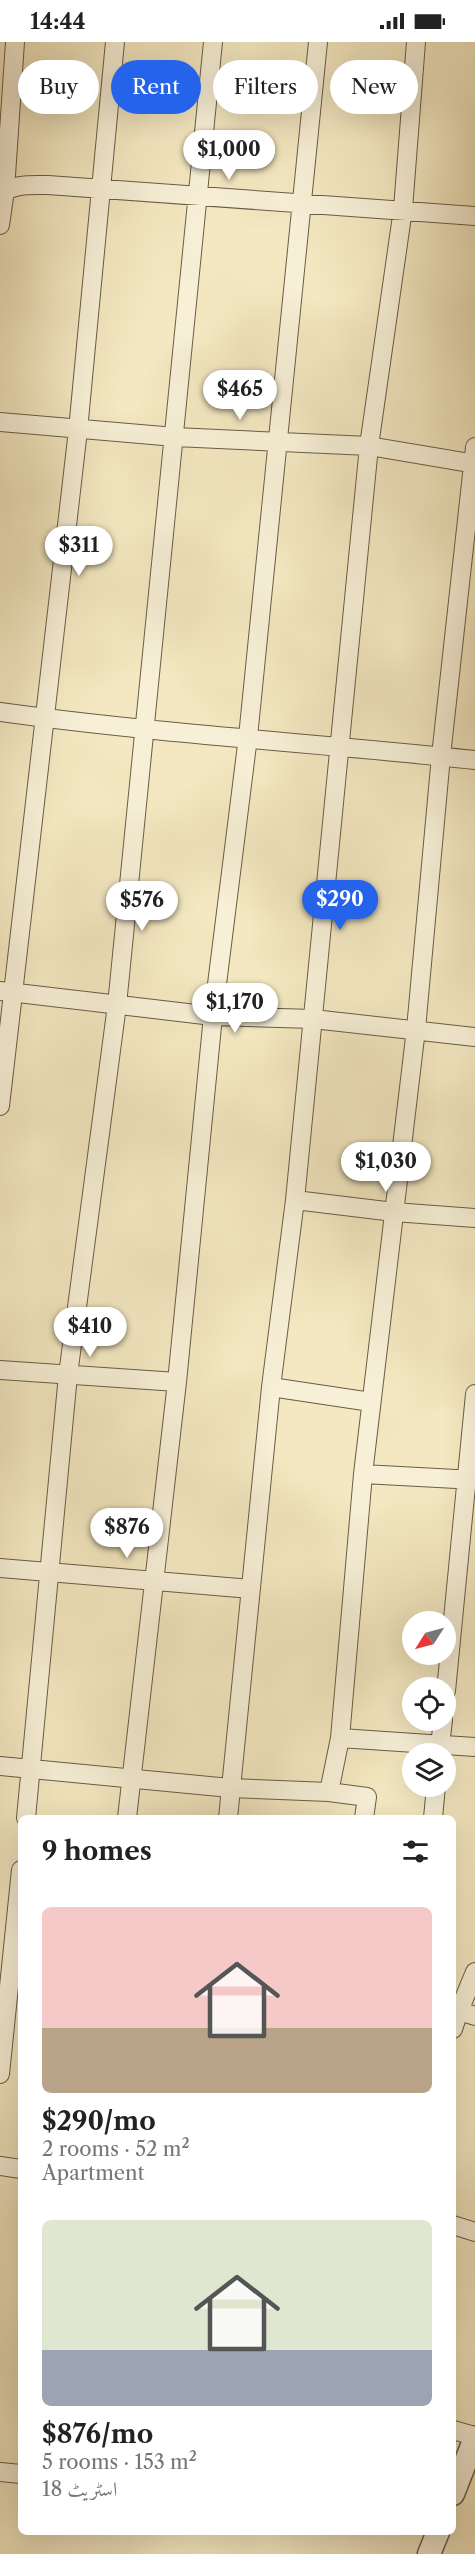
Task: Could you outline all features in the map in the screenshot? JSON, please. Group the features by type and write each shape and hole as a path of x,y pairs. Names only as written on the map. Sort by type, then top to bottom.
{"street":[{"path":"0,225 15,42"},
{"path":"0,1106 7,992 45,718 78,430 115,42"},
{"path":"26,1815 68,1375 117,1005 213,42"},
{"path":"127,1815 177,1382 213,1016 248,737 318,42"},
{"path":"228,1815 271,1387 295,1200 369,446 403,209 416,42"},
{"path":"2,193 36,185 101,187 197,197 403,209 475,216"},
{"path":"0,423 175,437 369,446 474,458 441,756 416,1029 363,1474 340,1738 329,1792"},
{"path":"0,712 144,730 248,737 475,760"},
{"path":"7,992 213,1016 313,1019 475,1037"},
{"path":"295,1200 394,1212 475,1218"},
{"path":"0,1370 177,1382"},
{"path":"271,1387 371,1402"},
{"path":"448,1677 471,1480 475,1394"},
{"path":"363,1474 471,1480"},
{"path":"0,1568 154,1579 251,1589"},
{"path":"340,1738 402,1745"},
{"path":"456,1749 475,1748"},
{"path":"0,1766 230,1788 329,1792 367,1797 364,1815"},
{"path":"433,1815 435,1797"},
{"path":"0,2074 18,1900"},
{"path":"462,2012 475,1972"},
{"path":"0,2166 18,2169"},
{"path":"456,2226 475,2232"},
{"path":"456,2431 475,2437 456,2486"},
{"path":"0,2472 18,2474"},
{"path":"429,2554 437,2535"}]}
